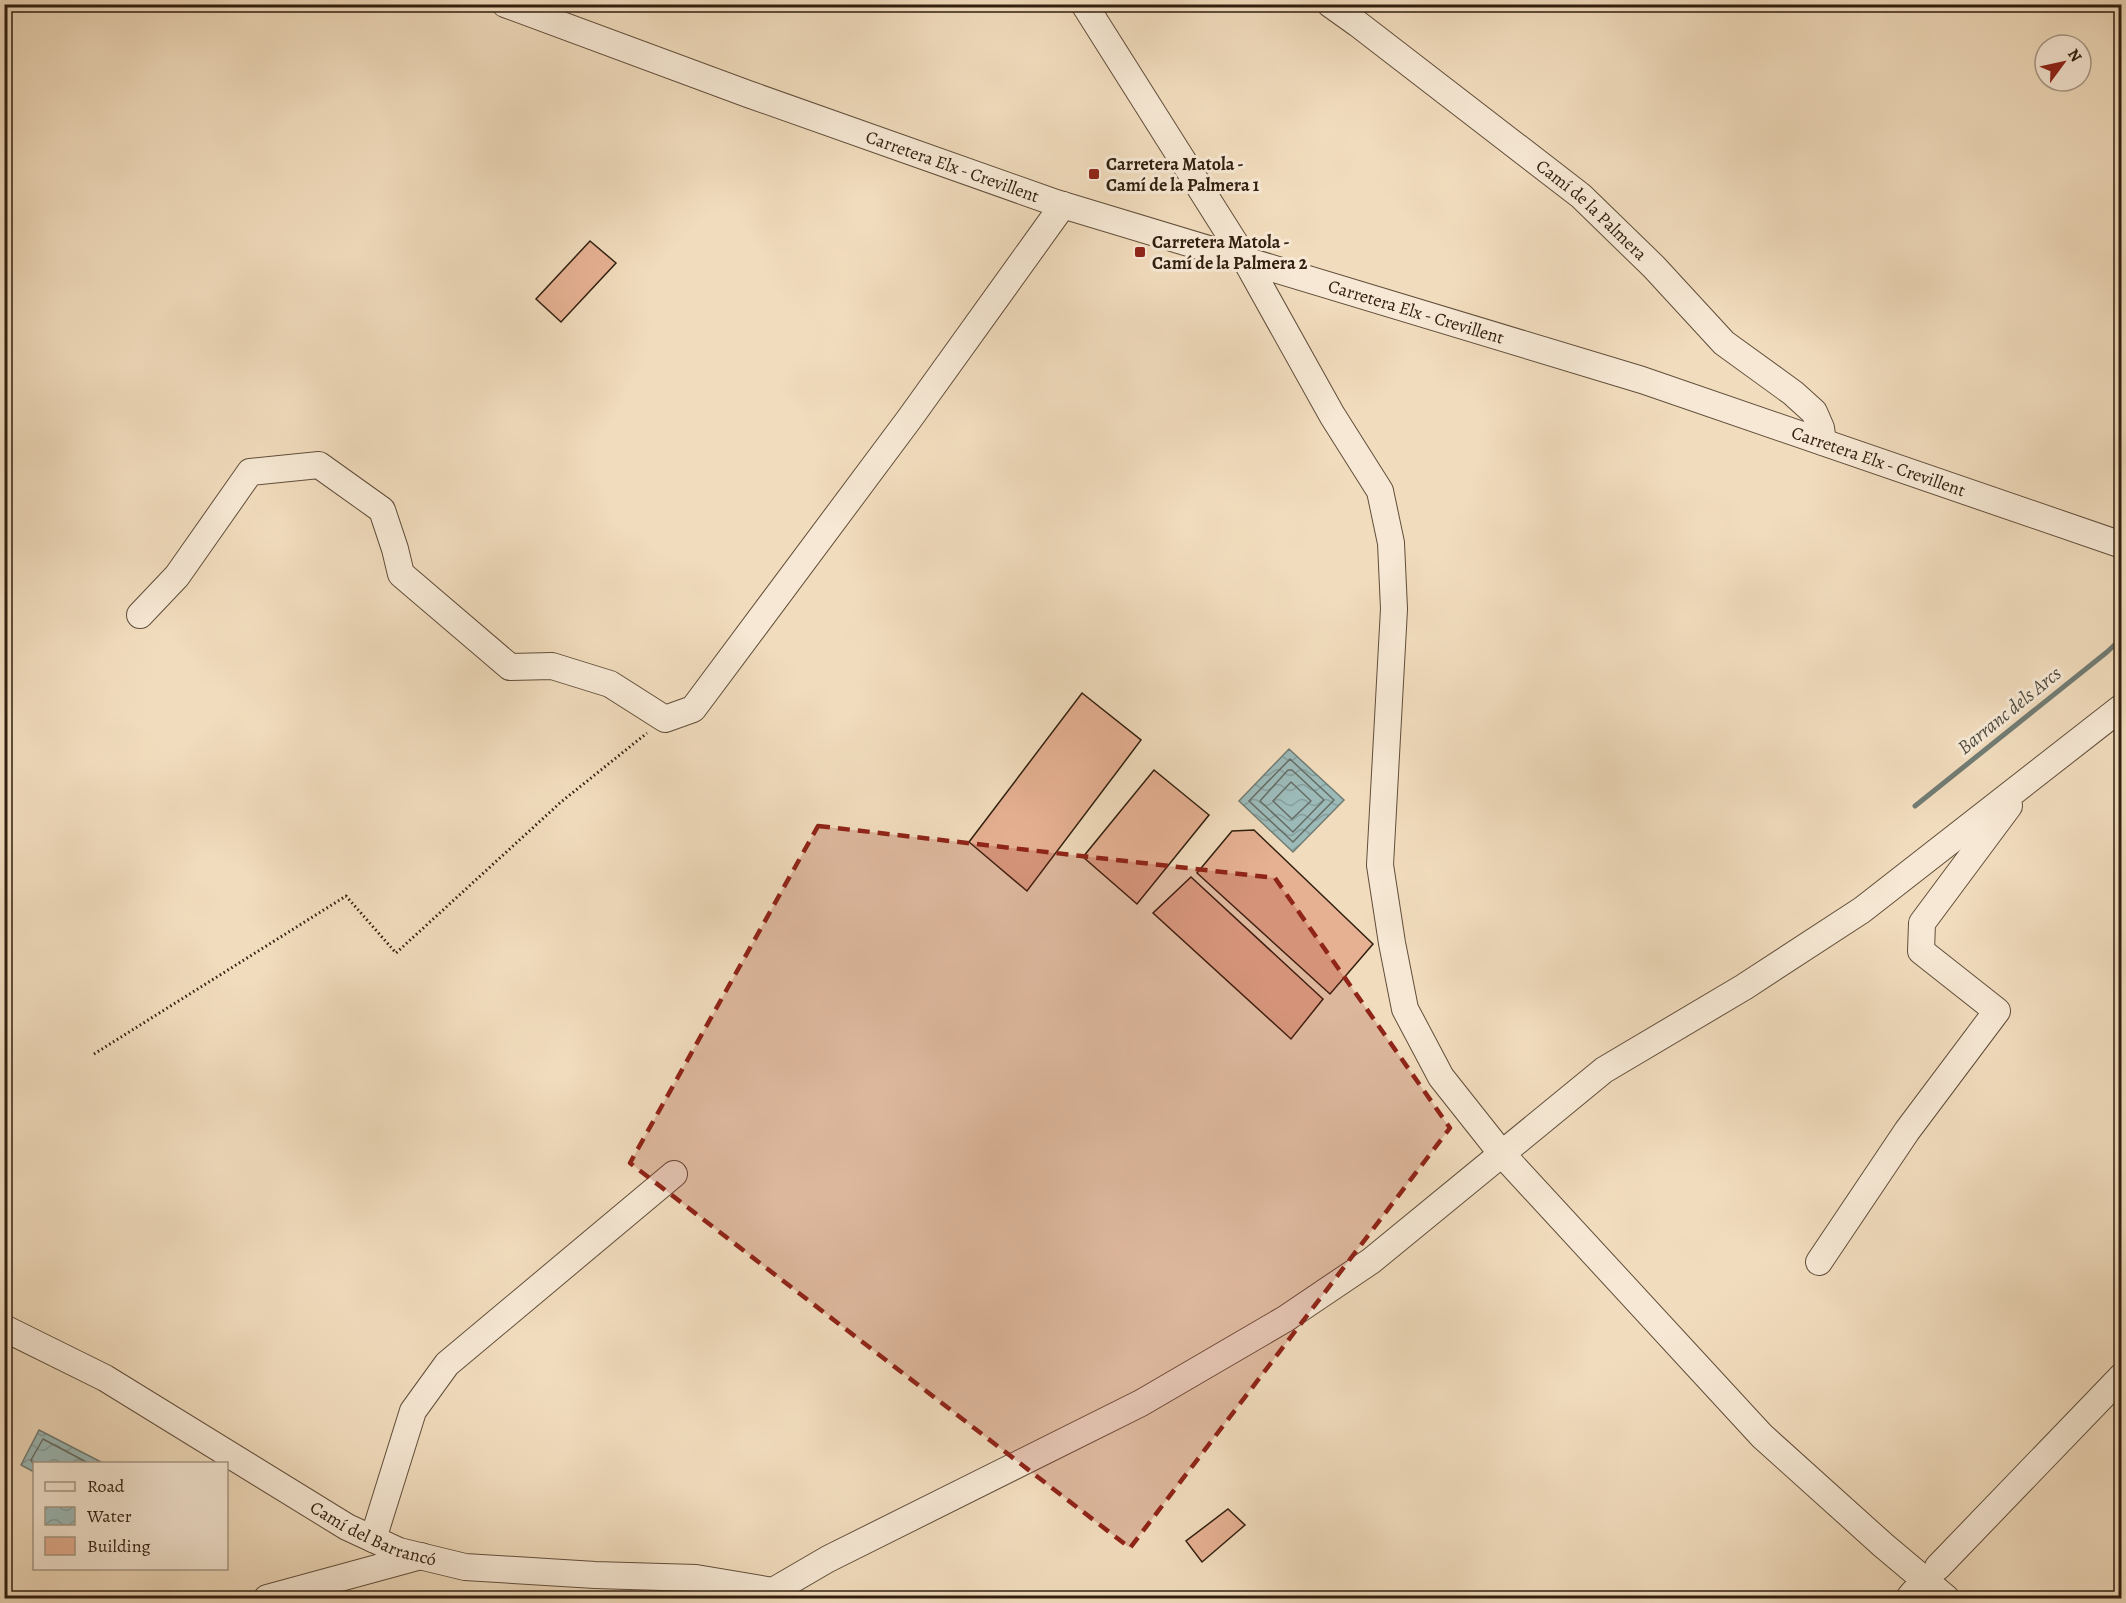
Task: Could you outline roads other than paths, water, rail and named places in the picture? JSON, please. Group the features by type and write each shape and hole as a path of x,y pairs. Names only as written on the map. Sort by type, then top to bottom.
{"street":[{"name":"Carretera Elx - Crevillent","path":"505,4 748,94 1063,205 1642,381 2121,545"},
{"path":"1084,4 1245,259 1332,415 1380,491 1391,543 1394,609 1380,865 1405,1009 1441,1077 1503,1154 1762,1436 1946,1599"},
{"name":"Camí de la Palmera","path":"1330,4 1581,196 1654,267 1724,343 1793,393 1814,412 1821,428 1823,442"},
{"path":"140,615 177,576 250,472 319,465 382,510 401,574 510,667 552,666 610,684 665,719 693,709 910,418 1063,205"},
{"path":"780,1595 828,1559 1141,1403 1285,1319 1371,1261 1604,1070 1744,987 1862,910 2121,707"},
{"path":"1819,1262 1907,1131 1996,1011 1921,951 1922,923 2028,779"},
{"path":"373,1539 413,1411 447,1364 674,1174"},
{"name":"Camí del Barrancó","path":"4,1328 105,1378 347,1527 399,1551 465,1567 595,1575 696,1578 780,1595"},
{"path":"1938,1567 2121,1376"},
{"path":"267,1599 422,1556"}],"water":[{"path":"1289,749 1344,800 1293,852 1239,801"},
{"path":"39,1430 101,1462 33,1462 33,1471 21,1465"}],"waterway":[{"name":"Barranc dels Arcs","path":"1915,806 2122,638"}],"place":[{"name":"Carretera Matola - Camí de la Palmera 1","path":"1094,174"},
{"name":"Carretera Matola - Camí de la Palmera 2","path":"1140,252"}]}
